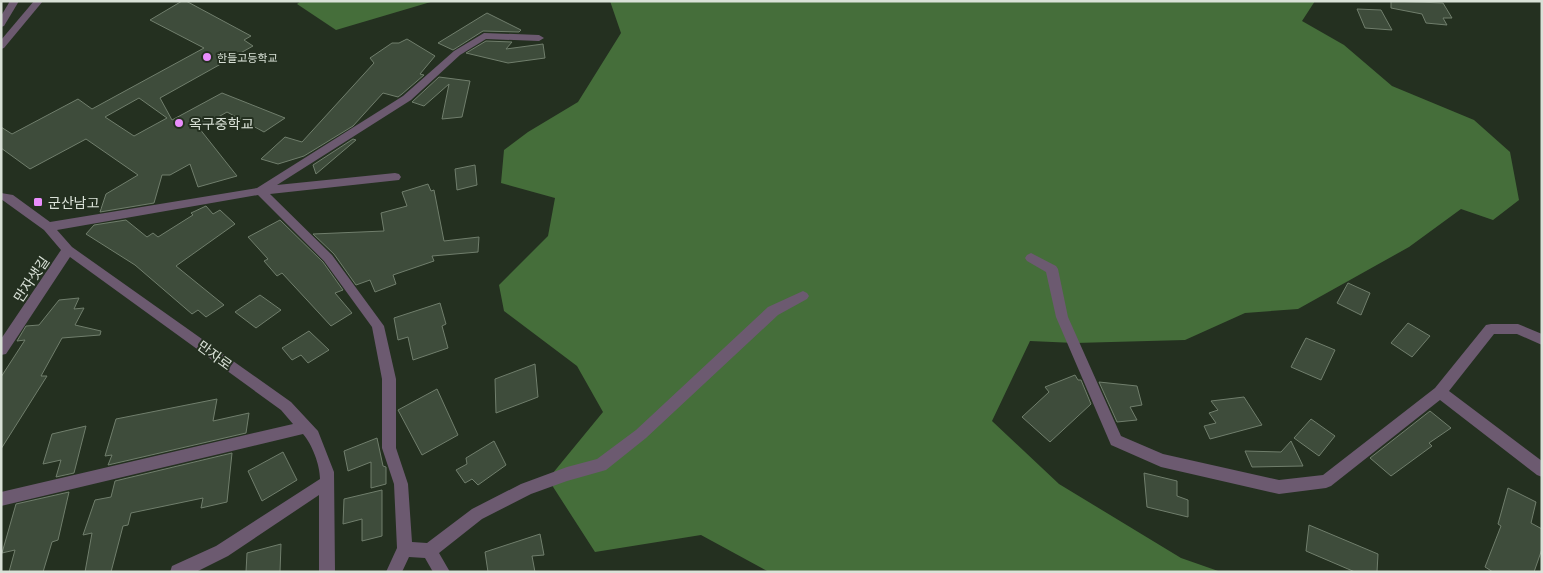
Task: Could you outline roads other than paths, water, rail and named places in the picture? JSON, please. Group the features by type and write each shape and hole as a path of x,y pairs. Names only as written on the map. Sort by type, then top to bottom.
{"street":[{"path":"1,46 40,1"},
{"path":"1,4 15,2"},
{"path":"1,24 15,2"},
{"path":"260,190 407,98 458,53 484,36 539,38"},
{"path":"48,228 260,190 395,176"},
{"path":"260,190 328,258 378,326 389,379 389,448 401,484 405,549 394,572"},
{"name":"만자로","path":"2,196 10,198 48,228 68,250 286,406 313,435 327,472 327,572"},
{"name":"만자샛길","path":"1,350 68,250"},
{"path":"1031,258 1052,269 1062,317 1116,440 1161,460 1279,487 1326,481 1440,392 1491,329 1518,329 1542,340"},
{"path":"405,549 428,551 477,514 526,488 601,465 641,434 773,311 803,296"},
{"path":"1440,392 1542,470"},
{"path":"2,501 305,427"},
{"path":"178,572 222,551 327,482"},
{"path":"428,551 442,572"}],"place":[{"name":"한들고등학교","path":"207,57"},
{"name":"옥구중학교","path":"179,123"},
{"name":"군산남고","path":"38,202"}]}
